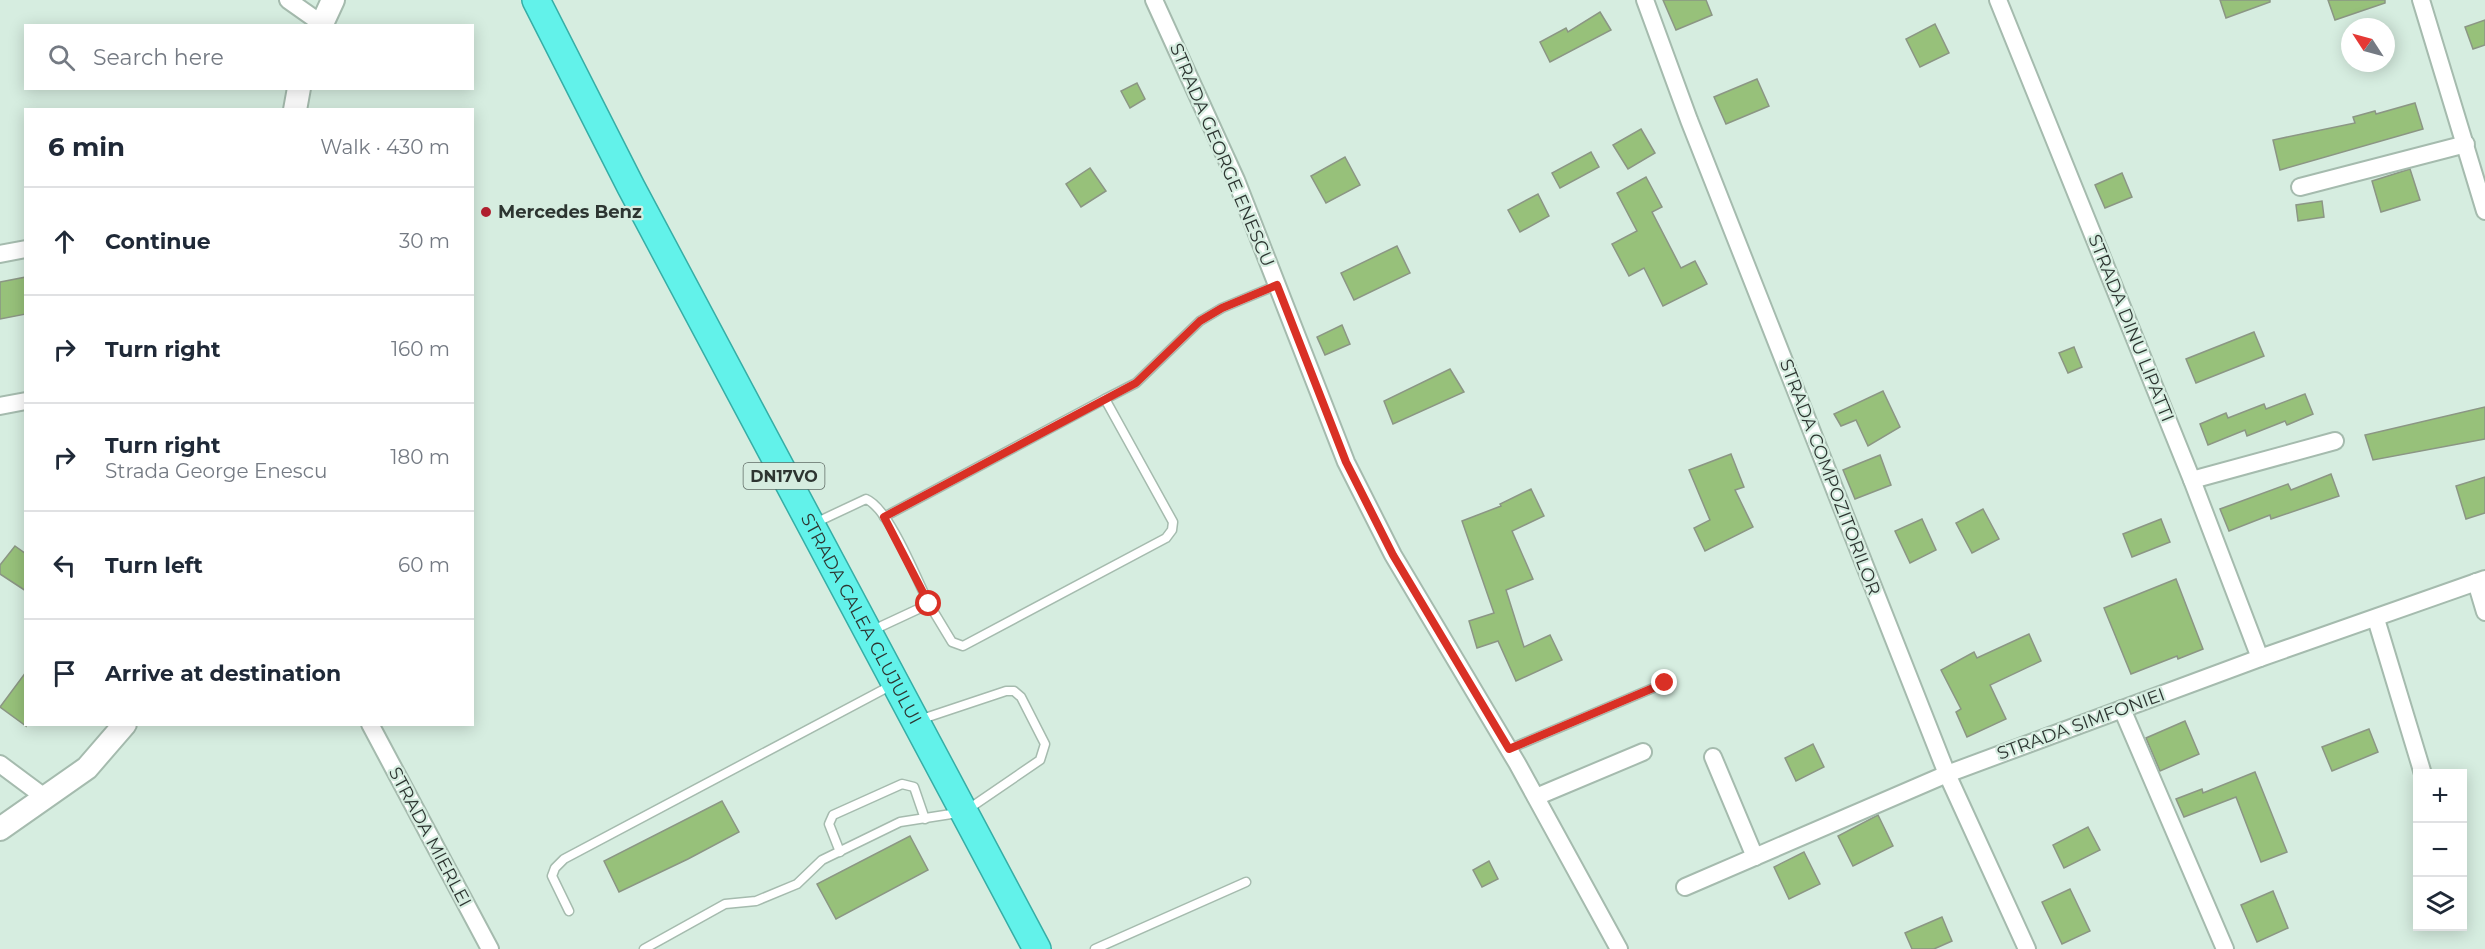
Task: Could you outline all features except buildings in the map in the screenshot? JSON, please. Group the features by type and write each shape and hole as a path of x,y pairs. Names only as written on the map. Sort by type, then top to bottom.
{"highway":[{"name":"STRADA CALEA CLUJULUI","path":"536,0 631,187 1037,949"}],"main road":[{"path":"322,24 333,0"},
{"path":"295,108 300,90"},
{"path":"0,829 47,799 87,768 123,726"}],"street":[{"path":"288,0 321,24"},
{"name":"STRADA GEORGE ENESCU","path":"1154,0 1236,180 1346,462 1388,545 1509,749 1619,949"},
{"name":"STRADA COMPOZITORILOR","path":"1645,0 1689,120 1947,774 2027,949"},
{"name":"STRADA DINU LIPATTI","path":"1998,0 2192,480 2260,658"},
{"path":"2421,0 2485,211"},
{"path":"2300,187 2466,144"},
{"path":"0,254 24,249"},
{"path":"0,406 24,401"},
{"path":"2192,480 2336,441"},
{"path":"2480,581 2485,612"},
{"name":"STRADA SIMFONIEI","path":"1685,887 1947,774 2260,658 2480,581"},
{"path":"2376,619 2421,769"},
{"path":"2122,709 2225,949"},
{"name":"STRADA MIERLEI","path":"371,726 490,949"},
{"path":"1536,797 1642,752"},
{"path":"1713,757 1755,857"},
{"path":"0,764 47,799"}],"lane":[{"path":"884,517 1136,383 1151,371 1200,321 1222,308 1277,285"},
{"path":"810,525 866,499 874,502 952,642 963,646 1166,538 1172,530 1173,522 1105,399"},
{"path":"867,632 929,604"},
{"path":"569,911 552,876 555,868 564,859 834,718 895,683"},
{"path":"1509,749 1665,683"},
{"path":"644,949 725,904 756,901 797,884 822,860 900,822 964,812 1040,760 1044,751 1045,744 1021,697 1014,691 1006,691 915,721"},
{"path":"840,852 829,824 833,815 902,784 914,787 925,819"},
{"path":"1095,949 1246,882"}],"place":[{"name":"Mercedes Benz","path":"486,212"}],"route":[{"path":"929,604 884,517 1136,383 1151,371 1200,321 1222,308 1277,285 1346,462 1393,555 1509,749 1665,683"}]}
